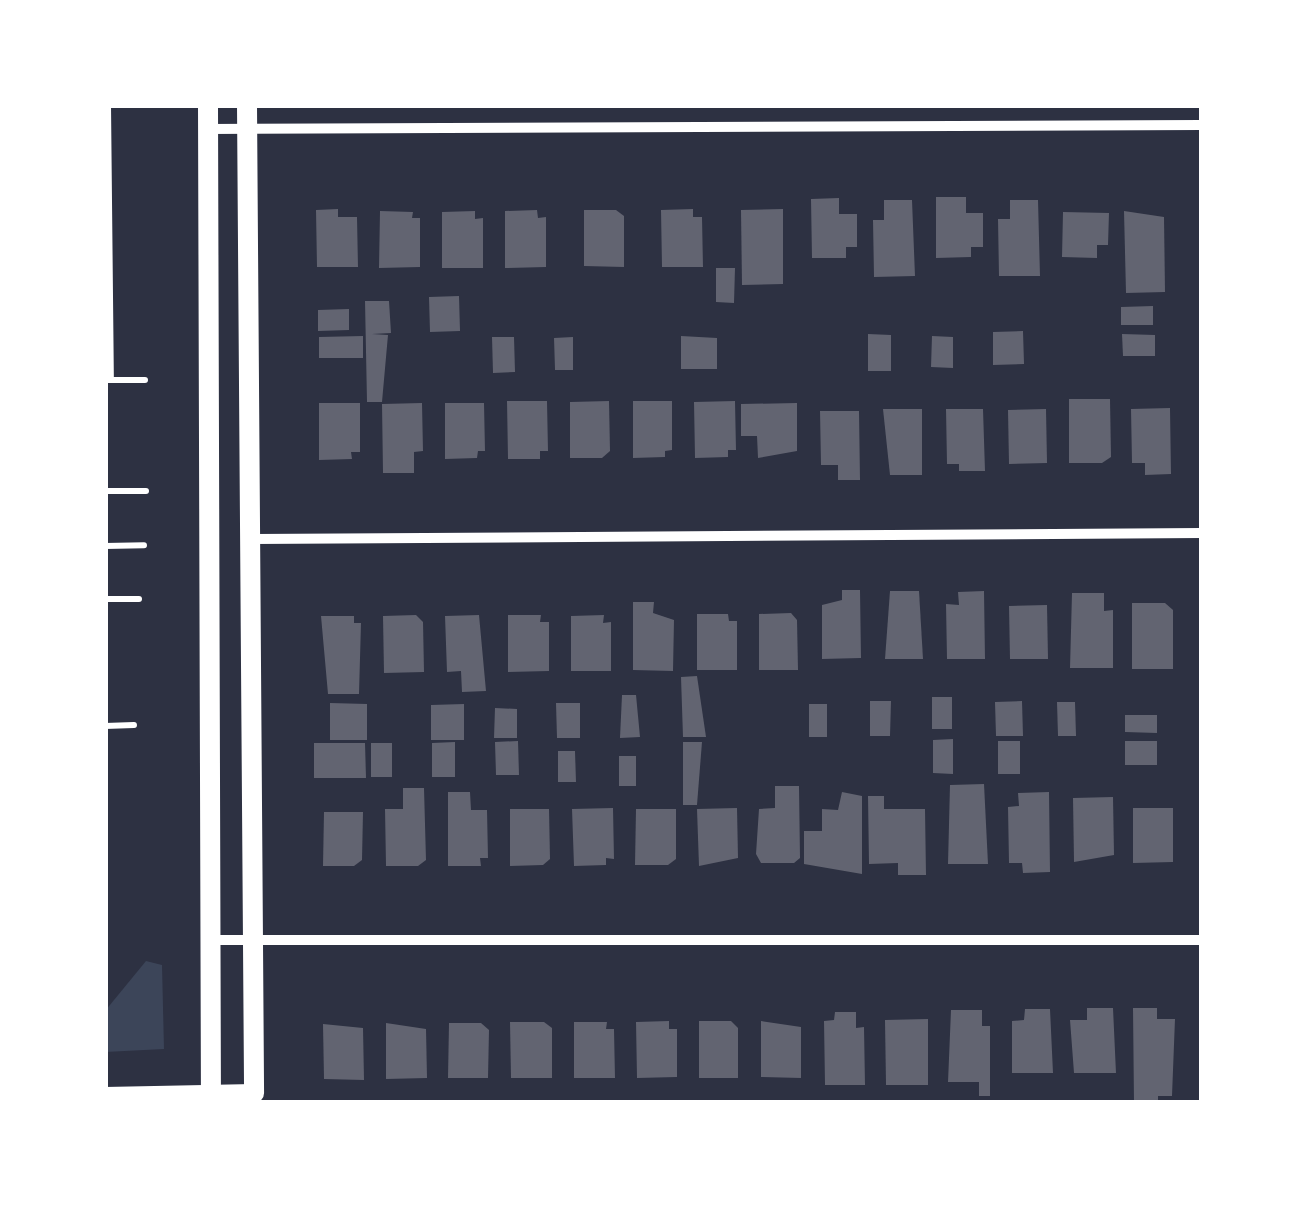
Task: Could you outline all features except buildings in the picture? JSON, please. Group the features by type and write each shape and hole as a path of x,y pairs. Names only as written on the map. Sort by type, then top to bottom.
{"main road":[{"path":"208,105 214,940 211,1099"},
{"path":"248,105 254,1098"}],"street":[{"path":"208,129 1202,126"},
{"path":"253,539 1202,533"},
{"path":"214,940 1202,940"},
{"path":"105,1096 254,1098"}],"path":[{"path":"108,105 108,380 145,380"},
{"path":"105,491 146,491"},
{"path":"105,546 144,545"},
{"path":"105,600 140,599"},
{"path":"105,726 134,725"}],"shaded area":[{"path":"146,961 162,965 164,1049 105,1052 105,1011"}]}
